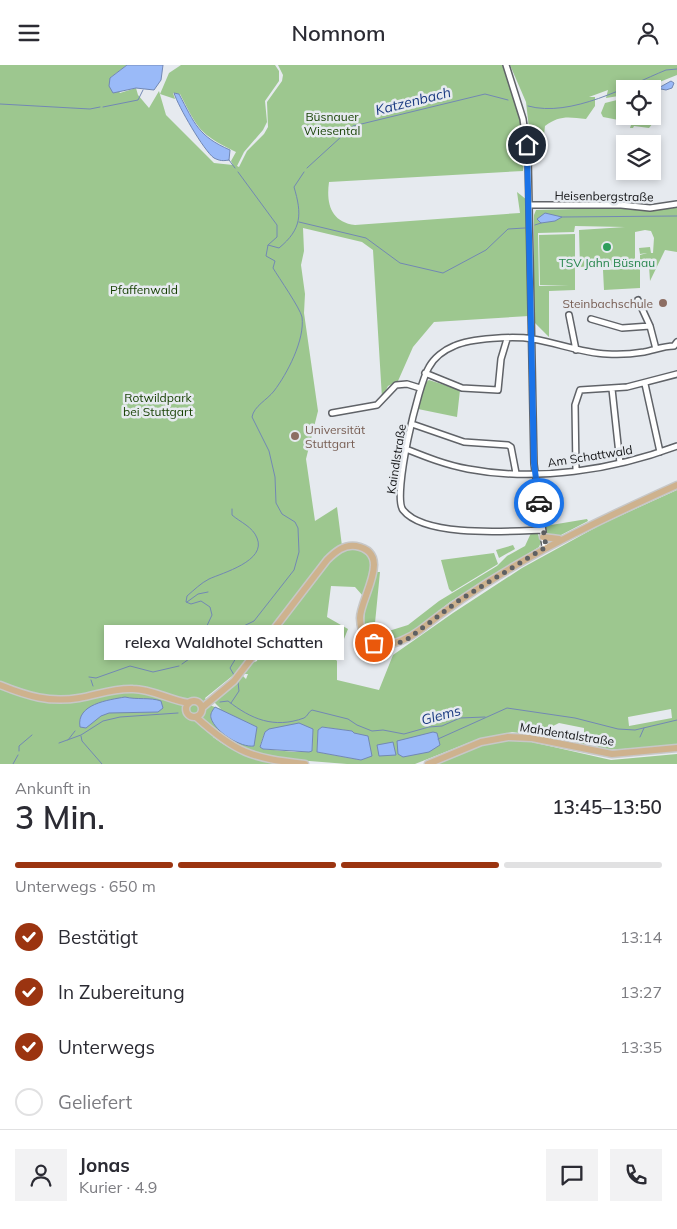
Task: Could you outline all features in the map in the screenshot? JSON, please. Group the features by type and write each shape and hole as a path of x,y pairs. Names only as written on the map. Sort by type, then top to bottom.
{"main road":[{"path":"187,706 189,715 200,710 234,681 327,560 340,549 356,546 365,550 372,557 374,574 361,609 360,621 368,638 377,644 386,646 405,641 461,599 546,547 677,485"},
{"path":"544,537 561,539"},
{"path":"0,685 27,696 56,700 125,689 142,689 187,706"},
{"path":"187,706 194,701 209,729 226,744 244,753 267,760 304,764"},
{"name":"Mahdentalstraße","path":"428,764 481,742 508,737 532,738 612,753 677,748"}],"street":[{"path":"506,65 523,119 528,155 535,474 546,547"},
{"name":"Heisenbergstraße","path":"530,205 620,205 650,208 677,204"},
{"path":"638,300 650,326 656,349"},
{"path":"569,315 576,350"},
{"path":"590,319 622,328 650,326"},
{"path":"425,373 462,388 498,390 501,359 507,339"},
{"name":"Kaindlstraße","path":"542,530 474,532 435,526 402,510 398,499 406,449 425,373 439,355 456,345 468,341 532,339 576,350 621,355 676,345"},
{"path":"576,470 575,405 580,390 612,389 645,384 677,374"},
{"path":"332,413 377,405 396,385 407,384 420,388"},
{"path":"645,384 660,452"},
{"path":"612,389 620,463"},
{"path":"412,424 464,442 508,445 511,447 516,473"},
{"name":"Am Schattwald","path":"406,449 468,469 535,474 620,463 660,452 677,445"}],"green space":[{"path":"0,65 127,65 110,78 120,93 136,88 138,95 149,108 159,91 166,115 214,163 233,165 231,161 236,152 214,140 201,129 180,94 173,93 175,99 160,94 169,73 181,65 275,65 279,71 279,81 265,101 267,122 263,130 244,152 237,166 239,167 247,151 264,134 268,127 267,102 282,81 283,75 278,65 502,65 520,117 524,144 523,171 329,182 328,198 335,216 340,220 355,225 520,213 517,192 527,200 529,316 434,322 413,347 398,381 388,386 382,398 373,250 362,242 303,228 304,251 301,265 305,294 304,313 318,411 306,459 315,521 337,507 342,546 328,564 344,550 359,549 370,558 372,569 363,596 355,587 331,586 327,617 348,629 344,639 329,640 329,652 337,661 337,680 379,690 393,655 453,613 522,568 602,524 677,490 677,746 604,750 590,742 584,745 576,743 577,734 584,735 584,728 559,723 551,727 549,737 512,732 473,741 415,764 347,764 272,758 244,749 218,733 213,737 238,752 263,761 282,764 0,764","holes":["311,583 259,653 257,661 252,663 244,674 248,674 246,679 243,676 215,700 215,703 221,709 209,705 205,698 236,673","671,709 672,718 629,726 628,717","322,727 352,731 361,760 317,752 318,730","313,729 312,751 295,752 263,749 260,746 265,732"]},
{"path":"510,65 677,65 677,75 661,81 616,80 616,96 606,98 608,90 589,97 595,97 595,106 586,119 560,118 545,126 542,153 535,156 532,155 526,102"},
{"path":"616,100 616,120 603,117 601,113 605,103"},
{"path":"631,125 651,125 649,128 634,126 630,128"},
{"path":"614,208 647,211 677,208 677,252 665,250 650,281 649,266 640,266 636,260 640,260 640,255 647,253 640,254 639,248 650,247 651,253 653,253 654,238 651,231 635,232 635,263 580,267 579,230 625,227 575,226 574,232 538,233 539,286 569,285 540,285 539,235 575,234 575,290 549,291 549,337 534,322 534,215 536,210"},
{"name":"TSV Jahn Büsnau","path":"640,268 640,288 604,290 603,270"},
{"path":"429,380 460,390 457,417 418,409 425,383"},
{"path":"587,519 588,521 559,536 548,536 545,526"},
{"path":"537,532 541,542 539,547 450,602 406,637 388,643 379,642 370,636 364,623 365,606 376,572 380,572 375,623 379,634 408,625 439,601 497,566 507,556 525,546 531,533"},
{"path":"513,545 515,549 499,558 496,550"},
{"path":"494,553 498,564 452,592 449,589 441,560"},
{"path":"514,738 611,760 677,754 677,764 434,764 491,741"}],"water":[{"path":"127,65 163,65 161,80 154,90 136,88 113,93 109,86 110,78"},
{"path":"671,81 674,83 672,88 666,90 661,89 661,87"},
{"path":"174,93 179,94 198,128 211,140 230,150 229,160 223,161 214,158 204,147"},
{"path":"545,213 562,217 555,221 541,223 537,219"},
{"path":"125,697 161,701 163,708 158,712 109,713 101,716 86,728 80,727 80,719 88,708 102,702"},
{"path":"215,707 257,727 254,746 236,742 218,729 211,717"},
{"path":"299,723 313,729 312,751 263,749 260,747 265,732 269,729"},
{"path":"322,727 352,731 368,736 372,756 361,760 317,752 318,730"},
{"path":"433,732 437,733 440,745 429,752 403,757 398,754 397,741"},
{"path":"393,742 396,755 379,756 377,745"}],"waterway":[{"name":"Katzenbach","path":"528,106 545,109 580,104 617,92 666,70 677,69"},
{"path":"103,107 138,100 143,90"},
{"name":"Katzenbach","path":"307,168 353,126 485,94 508,100"},
{"path":"0,104 90,109 100,107"},
{"path":"229,160 235,168"},
{"path":"238,172 277,225 277,237 268,245"},
{"name":"Katzenbach","path":"234,675 230,668 236,658 228,647 227,634 254,621 294,570 299,552 298,528 295,522 282,514 276,503 275,477 269,451 252,417 258,406 274,391 284,375 294,356 301,336 302,317 294,300 273,268 275,261 266,256 268,245 279,248 287,241 296,227 299,213 294,187 304,172"},
{"path":"562,217 677,216"},
{"path":"299,222 366,238 400,263 443,273 486,250 508,229 525,228"},
{"path":"535,225 541,223"},
{"path":"182,664 199,652 204,632 212,615 210,607 201,601 191,604 186,602 187,596 206,581 242,565 256,553 258,546 255,534 232,515 232,509"},
{"path":"187,602 198,594 208,592"},
{"path":"89,677 96,678 130,666 153,672 179,666"},
{"path":"91,680 93,686"},
{"name":"Katzenbach","path":"231,703 239,691 238,682"},
{"name":"Glems","path":"220,702 228,701 245,713 273,722 283,723 304,718 312,710 348,719 372,731 383,730 404,734 429,727 442,726 460,718 485,717"},
{"name":"Glems","path":"438,739 507,708 575,718 618,729 635,730 677,720"},
{"name":"Glems","path":"59,743 81,735 103,721 120,717 178,713"},
{"path":"640,737 644,728"},
{"name":"Glems","path":"68,740 75,731"},
{"path":"19,751 19,746 32,735"},
{"path":"81,736 82,741 102,764"},
{"path":"13,764 18,755"}],"way so far":[{"path":"374,643 386,646 396,645 405,641 450,606 546,547 539,503"}],"place":[{"name":"TSV Jahn Büsnau","path":"607,247"},
{"name":"Steinbachschule","path":"663,303"},
{"name":"Universität Stuttgart","path":"295,436"},
{"name":"relexa Waldhotel Schatten","path":"374,643"}],"route":[{"path":"527,145 534,463 539,503"}],"park label":[{"name":"Büsnauer Wiesental","path":"332,123"},
{"name":"Pfaffenwald","path":"144,289"},
{"name":"Rotwildpark bei Stuttgart","path":"158,404"}]}
